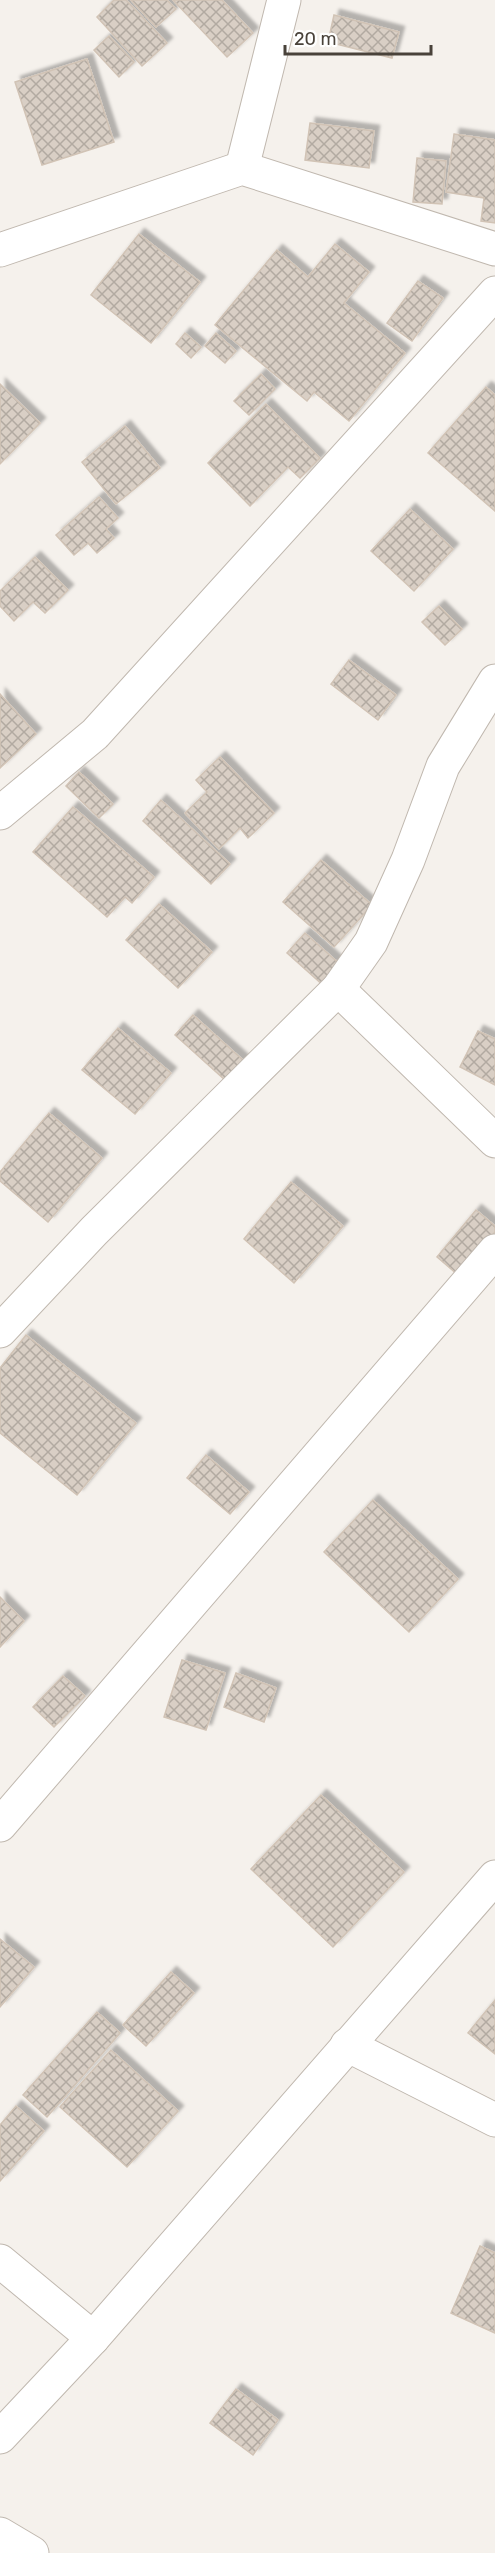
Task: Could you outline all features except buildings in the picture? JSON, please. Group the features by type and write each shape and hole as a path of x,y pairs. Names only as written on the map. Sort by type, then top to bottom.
{"street":[{"path":"242,168 284,0"},
{"path":"0,270 11,246 242,168 495,249"},
{"path":"0,813 95,734 495,293"},
{"path":"0,1331 94,1232 338,990 371,942 408,860 443,766 495,681"},
{"path":"338,990 495,1141"},
{"path":"0,1825 495,1251"},
{"path":"0,2437 93,2338 495,1877"},
{"path":"347,2045 495,2120"},
{"path":"0,2261 93,2338"},
{"path":"0,2534 32,2553"}]}
